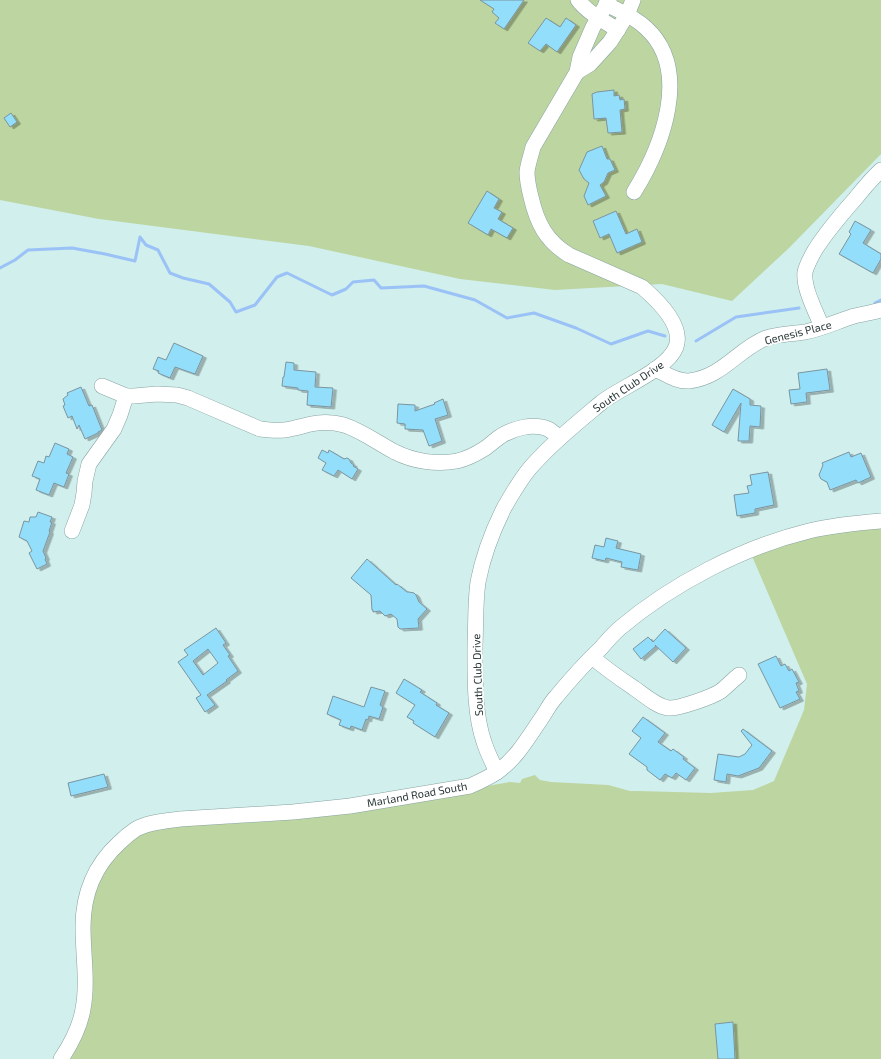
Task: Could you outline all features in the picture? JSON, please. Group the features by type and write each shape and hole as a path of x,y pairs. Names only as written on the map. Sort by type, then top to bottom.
{"street":[{"path":"578,0 598,18 618,30"},
{"name":"South Club Drive","path":"577,72 590,64 610,42 627,15 633,0"},
{"path":"608,2 639,22 652,34 662,49 667,62 670,83 668,106 661,137 645,175 634,192"},
{"name":"South Club Drive","path":"497,772 484,741 477,712 475,664 478,584 485,552 491,536 516,486 560,438 604,401 655,369 666,360 676,346 676,330 672,319 652,295 642,287 569,255 560,249 552,243 545,234 538,223 533,209 527,173 533,148 577,72 580,57 598,18 608,2"},
{"path":"822,327 805,280 808,262 838,218 881,170"},
{"name":"Genesis Place","path":"655,369 673,378 689,381 718,372 756,343 767,338 804,332 853,316 881,310"},
{"path":"102,386 126,396 157,394 177,395 198,402 260,429 272,431 321,423 342,425 353,429 406,457 424,462 447,462 467,458 484,449 500,436 517,429 528,427 540,426 549,430 560,438"},
{"path":"72,531 82,505 89,464 114,429 126,396"},
{"name":"Marland Road South","path":"61,1059 75,1036 83,1011 86,977 83,926 88,892 94,876 110,852 136,830 162,821 293,812 350,806 470,786 497,772 512,760 554,698 592,657 619,629 669,592 705,572 758,547 810,531 847,524 881,521"},
{"path":"592,657 605,668 651,700 660,706 668,708 677,708 720,692 739,675"}],"green space":[{"path":"0,0 881,0 881,154 789,248 732,301 662,284 555,290 460,279 309,246 99,219 0,200"},
{"path":"881,527 881,1059 68,1059 89,1015 92,1001 93,980 90,929 93,891 110,860 134,839 146,832 179,825 275,821 466,792 510,782 520,783 522,779 535,775 540,780 551,782 608,785 630,791 711,793 753,790 774,781 804,710 807,684 752,556 804,537"}],"building":[{"path":"480,0 524,0 504,29 495,23 499,18 492,12 494,9"},
{"path":"546,18 560,27 566,18 576,25 557,52 546,44 540,51 528,43"},
{"path":"614,90 614,96 619,95 620,100 624,99 625,109 620,110 622,132 608,133 606,118 594,119 592,94"},
{"path":"11,113 17,122 10,127 4,118"},
{"path":"602,146 607,159 610,159 615,170 608,173 604,182 600,185 606,196 588,205 584,196 589,183 584,179 579,170 587,152"},
{"path":"487,191 499,199 494,208 502,212 498,219 513,228 507,238 491,229 488,235 468,223"},
{"path":"616,211 626,234 637,229 642,242 617,253 609,234 600,238 593,221"},
{"path":"855,221 871,230 863,243 881,254 881,259 873,273 839,254 851,234 849,232"},
{"path":"174,343 203,356 195,374 175,367 170,378 153,369 158,357 166,360"},
{"path":"286,362 294,363 294,370 316,372 315,387 333,388 331,407 307,405 308,391 282,386"},
{"path":"827,369 830,390 806,393 807,402 791,404 789,390 800,389 798,373"},
{"path":"81,387 89,406 92,405 102,430 85,439 79,425 77,429 72,416 68,418 63,406 65,405 63,399 68,395 67,393"},
{"path":"733,389 750,399 750,405 761,406 760,427 750,426 749,441 738,441 741,403 724,432 712,425"},
{"path":"443,399 448,415 435,419 442,441 429,446 423,430 405,429 405,424 397,423 398,404 415,405 415,411 435,404 434,403"},
{"path":"55,443 69,449 67,454 73,457 66,473 69,474 64,487 54,483 49,495 36,490 40,479 32,476 38,461 44,463 46,456 49,457"},
{"path":"322,450 328,453 329,450 344,459 349,459 354,465 353,466 358,469 352,479 338,470 334,476 322,470 326,463 318,458"},
{"path":"849,452 851,457 861,453 871,477 858,483 856,480 830,490 827,482 821,479 819,475 823,465 822,463"},
{"path":"768,472 774,505 755,509 755,513 737,516 734,495 749,493 747,486 752,485 750,475"},
{"path":"38,512 52,517 50,522 52,522 43,551 47,564 37,569 29,553 32,551 27,541 19,537 24,521 29,522 30,517 36,517"},
{"path":"606,538 618,541 616,548 641,554 638,570 621,567 622,562 606,558 605,561 592,558 595,545 604,547"},
{"path":"367,559 396,585 397,584 407,592 414,593 419,602 427,609 418,619 419,628 400,629 398,627 397,619 391,614 385,616 380,611 373,612 371,595 351,578"},
{"path":"216,628 226,643 223,645 230,655 228,656 238,671 207,695 215,705 205,712 196,698 201,695 178,662 188,655 184,650","holes":["208,649 218,663 203,675 193,661"]},
{"path":"665,629 686,648 673,662 655,645 656,646 641,659 633,649 648,637 653,642"},
{"path":"776,656 781,666 785,664 789,671 792,669 799,682 796,683 799,691 796,692 800,699 780,708 758,664"},
{"path":"404,679 422,690 420,692 449,713 435,737 413,723 414,721 407,717 415,705 396,693"},
{"path":"371,687 385,691 380,705 383,707 379,719 369,716 368,720 366,719 362,730 351,726 350,729 339,725 341,720 327,714 333,696 364,707"},
{"path":"643,717 665,733 658,742 671,751 673,749 695,768 686,780 676,773 672,778 665,774 660,780 647,770 647,767 629,754 641,738 632,731"},
{"path":"743,729 772,751 759,768 738,776 727,774 726,782 714,780 718,754 739,757 745,754 752,745 741,731"},
{"path":"104,774 108,787 71,796 68,783"},
{"path":"733,1022 735,1059 718,1059 715,1024"}],"waterway":[{"path":"0,268 15,260 28,250 72,248 135,261 140,237 146,245 158,250 170,273 183,278 209,284 230,302 236,312 255,305 277,277 287,273 332,295 346,289 353,282 374,280 381,288 424,286 475,300 507,318 534,313 576,328 611,344 648,331 665,336"},
{"path":"875,303 881,300"},
{"path":"696,341 736,317 799,308"}]}
